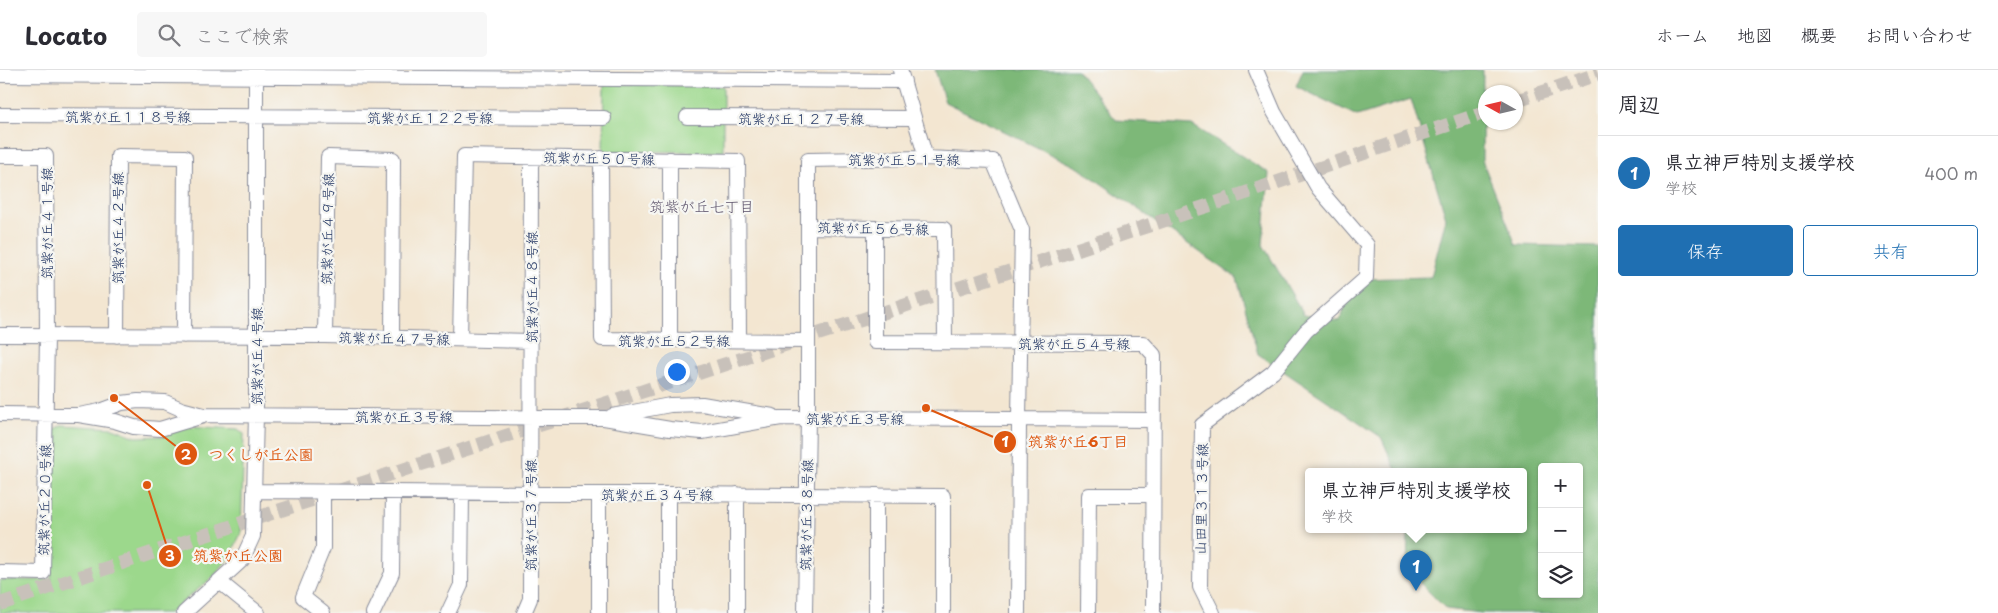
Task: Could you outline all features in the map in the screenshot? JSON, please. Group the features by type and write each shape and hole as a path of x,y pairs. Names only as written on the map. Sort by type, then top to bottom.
{"street":[{"name":"山田里３１３号線","path":"1213,613 1200,587 1202,425 1273,372 1306,331 1366,278 1367,245 1318,188 1274,112 1256,70"},
{"path":"0,75 48,73 256,73 902,76 926,158"},
{"name":"筑紫が丘４号線","path":"184,613 242,560 253,536 256,415 256,73"},
{"name":"筑紫が丘１１８号線","path":"0,115 256,116"},
{"name":"筑紫が丘１２２号線","path":"256,116 604,118"},
{"name":"筑紫が丘１２７号線","path":"687,117 914,118"},
{"name":"筑紫が丘４１号線","path":"0,156 46,156 46,414"},
{"name":"筑紫が丘４２号線","path":"117,336 118,156 185,157 184,336"},
{"name":"筑紫が丘５０号線","path":"460,339 464,156 531,156 738,161 739,340"},
{"name":"筑紫が丘４８号線","path":"531,156 531,417"},
{"name":"筑紫が丘４９号線","path":"325,336 328,157 393,159 392,338"},
{"name":"筑紫が丘５２号線","path":"601,158 602,339 808,341"},
{"name":"筑紫が丘５１号線","path":"808,417 808,160 926,158 993,161 1022,230 1019,420"},
{"path":"670,159 670,340"},
{"name":"筑紫が丘５６号線","path":"808,227 944,229 945,342"},
{"name":"筑紫が丘５４号線","path":"875,228 875,342 1143,343 1154,355 1153,613"},
{"path":"0,335 256,336"},
{"name":"筑紫が丘４７号線","path":"256,336 531,341"},
{"name":"筑紫が丘３号線","path":"79,415 100,411 122,403 138,401 165,402 181,409 204,415 604,418 670,429 702,432 781,418 808,417 1153,420"},
{"name":"筑紫が丘３号線","path":"604,418 670,405 702,404 781,418"},
{"name":"筑紫が丘３号線","path":"0,414 79,415 116,421 134,427 160,428 204,415"},
{"name":"筑紫が丘２０号線","path":"0,572 43,573 46,414"},
{"name":"筑紫が丘３７号線","path":"524,613 530,599 531,417"},
{"name":"筑紫が丘３８号線","path":"805,613 808,417"},
{"path":"1018,613 1019,420"},
{"name":"筑紫が丘３４号線","path":"255,492 530,492 943,496 943,613"},
{"path":"323,492 323,548 303,597 323,613"},
{"path":"373,613 392,573 392,493"},
{"path":"448,613 461,585 462,493"},
{"path":"598,613 599,494"},
{"path":"668,494 668,613"},
{"path":"737,494 737,613"},
{"path":"876,495 876,613"},
{"path":"1088,613 1089,495 1153,495"},
{"path":"220,582 258,613"}],"green space":[{"path":"935,70 1077,70 1116,120 1192,125 1269,173 1263,245 1304,315 1339,321 1358,279 1431,277 1446,218 1411,99 1357,116 1296,86 1303,70 1483,70 1483,85 1478,85 1478,130 1482,130 1482,160 1516,245 1598,247 1598,613 1481,613 1446,609 1407,570 1408,533 1527,533 1527,468 1395,468 1381,437 1258,354 1237,278 1079,168 945,102"},
{"path":"604,84 723,86 723,152 603,151"},
{"path":"61,425 113,428 136,437 165,436 186,426 238,429 244,434 241,533 230,557 213,577 169,613 0,613 0,580 51,580 52,431"}],"tunnel":[{"path":"1523,99 1598,74"},
{"path":"0,604 1111,238 1478,115"}],"place":[{"name":"つくしが丘公園","path":"114,398"},
{"name":"筑紫が丘6丁目","path":"926,408"},
{"name":"筑紫が丘公園","path":"147,485"},
{"name":"県立神戸特別支援学校","path":"1416,591"}],"district":[{"name":"筑紫が丘七丁目","path":"702,205"}]}
